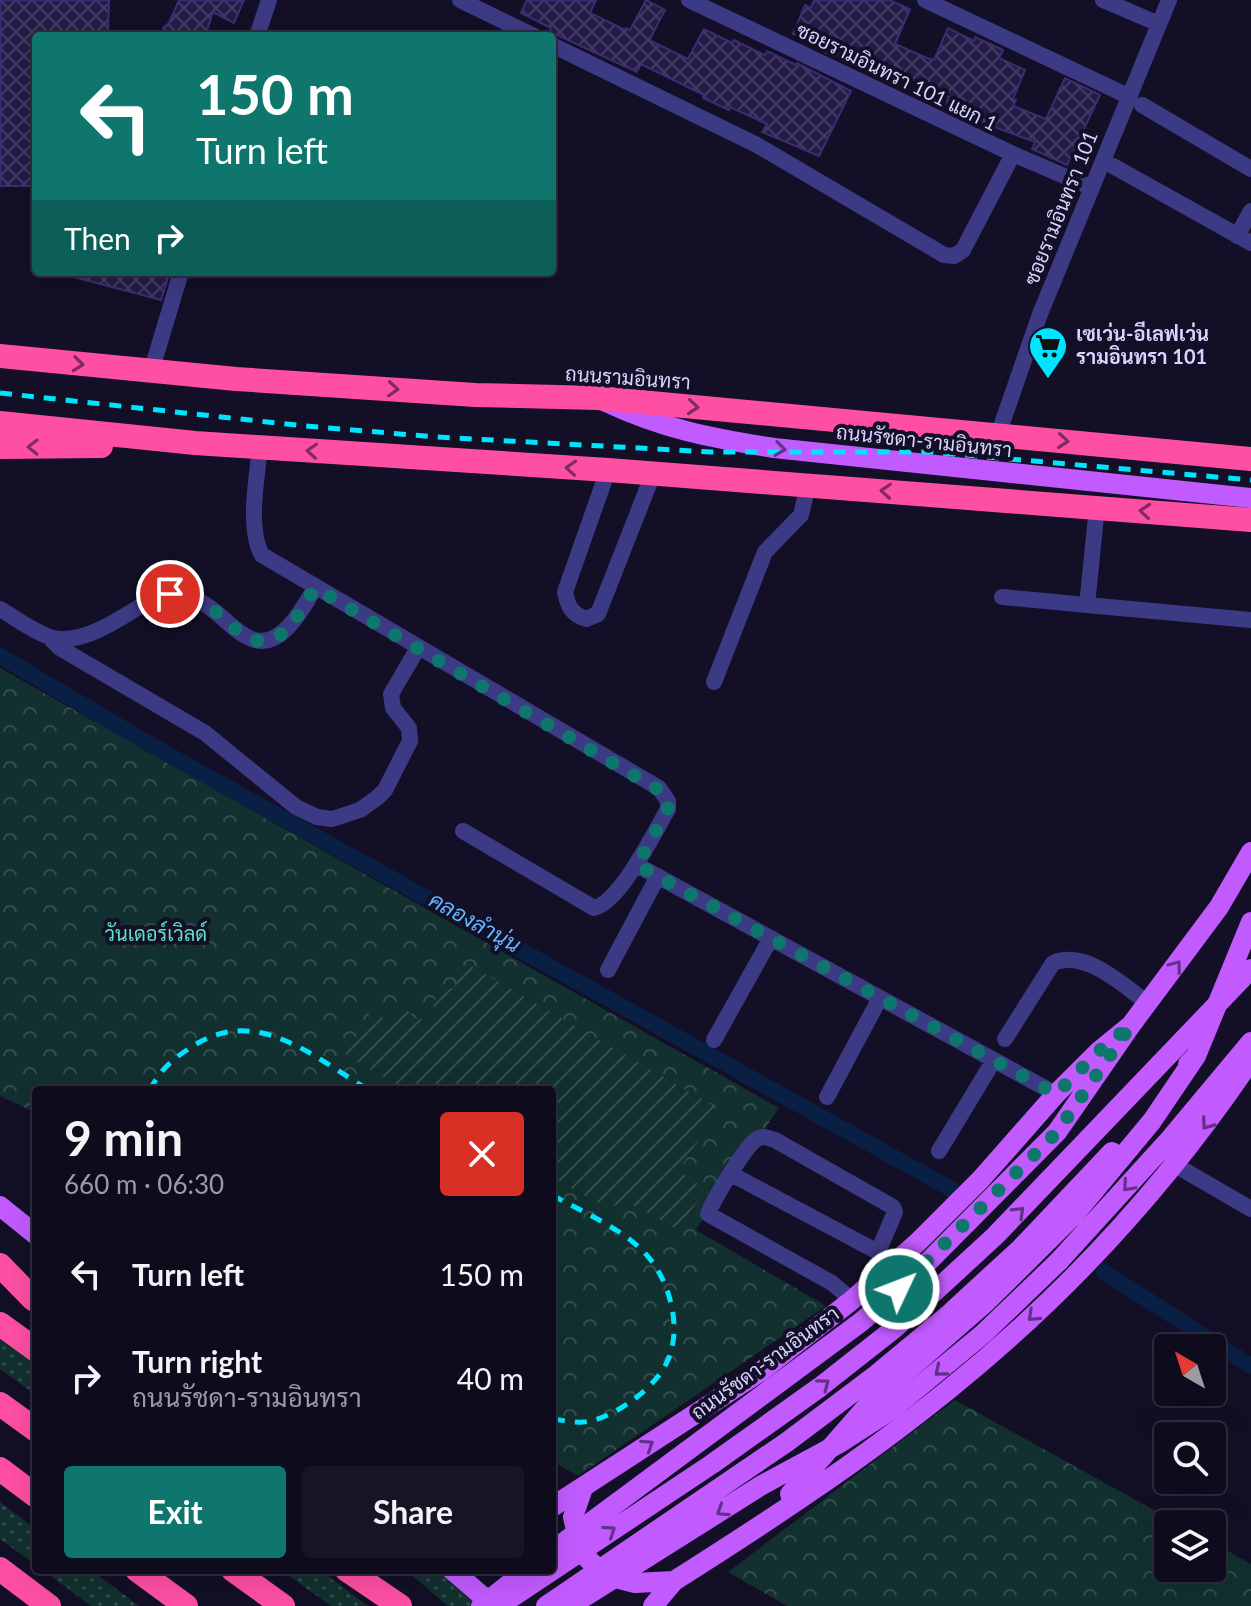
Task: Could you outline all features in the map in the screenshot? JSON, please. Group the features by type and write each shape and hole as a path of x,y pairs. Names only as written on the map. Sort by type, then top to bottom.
{"highway":[{"name":"ถนนรามอินทรา","path":"0,356 151,372 475,395 598,398 1251,459"},
{"path":"0,423 195,443 608,470 1251,520"},
{"path":"0,447 195,443"},
{"path":"0,1265 32,1297"},
{"path":"0,1276 32,1298"},
{"path":"0,1324 32,1347"},
{"path":"0,1404 32,1427"},
{"path":"0,1469 32,1493"},
{"path":"0,1569 49,1606"},
{"path":"142,1574 186,1606"},
{"path":"239,1574 283,1606"},
{"path":"353,1574 400,1606"},
{"path":"379,1574 417,1606"}],"main road":[{"name":"ถนนรัชดา-รามอินทรา","path":"598,398 651,422 703,436 774,448 1251,498"},
{"path":"1205,516 1251,530"},
{"name":"ถนนรัชดา-รามอินทรา","path":"556,1548 861,1322 918,1272 1057,1132 1131,1025 1219,907 1251,852"},
{"path":"752,1530 790,1494 867,1406 985,1303 1073,1216 1152,1121 1196,1056 1251,922"},
{"path":"556,1566 723,1456 820,1387 895,1328 995,1236 1251,969"},
{"path":"556,1505 760,1372 852,1300 884,1259 981,1179 1056,1094 1098,1052 1131,1025"},
{"path":"570,1606 762,1485 838,1444 891,1410 983,1334 1059,1261 1170,1139 1251,1042"},
{"path":"546,1606 787,1442 856,1391 947,1316 1055,1213 1196,1056"},
{"path":"653,1606 674,1581 901,1427 991,1354 1098,1252 1175,1165 1251,1060"},
{"path":"0,1206 32,1232"},
{"path":"583,1488 573,1517 581,1552 604,1575 635,1583 674,1581"},
{"path":"457,1574 496,1606 544,1574"},
{"path":"481,1606 522,1574"}],"street":[{"path":"258,32 269,0"},
{"path":"460,0 526,32"},
{"name":"ซอยรามอินทรา 101 แยก 1","path":"689,0 1013,154 1090,187"},
{"path":"925,0 1135,101 1251,169"},
{"path":"1103,0 1159,24"},
{"name":"ซอยรามอินทรา 101","path":"998,435 1040,314 1090,187 1135,101 1169,0"},
{"path":"556,47 757,145 944,255 954,256 963,250 1013,154"},
{"path":"1113,166 1244,240 1251,211"},
{"path":"151,372 180,276"},
{"path":"260,448 255,495 257,548 262,555 664,793 668,809 637,865 609,900 594,908 463,831"},
{"path":"608,470 565,592 569,608 576,616 586,619 598,614 653,474"},
{"path":"714,682 765,552 801,515 808,485"},
{"path":"1087,605 1097,507"},
{"path":"49,637 74,639 87,635 158,595 170,594 188,596 202,602 240,634 263,640 275,638 293,622 315,588"},
{"path":"1002,597 1251,620"},
{"path":"0,609 205,733 296,807 317,817 332,819 360,810 385,790 410,741 409,728 391,703 391,694 418,648"},
{"path":"637,865 1056,1094"},
{"path":"608,970 658,876"},
{"path":"714,1040 771,938"},
{"path":"1005,1039 1053,963 1063,959 1087,963 1148,1003"},
{"path":"827,1097 880,998"},
{"path":"939,1151 994,1060"},
{"path":"731,1174 884,1259 895,1212 893,1207 763,1136 755,1139 731,1174 708,1212 710,1217 832,1283 852,1300"},
{"path":"1175,1165 1251,1209"}],"green space":[{"name":"วันเดอร์เวิลด์","path":"0,668 779,1108 696,1230 826,1306 578,1476 556,1463 556,1086 32,1086 32,1111 0,1096"},
{"path":"469,965 719,1109 679,1170 706,1190 677,1229 627,1202 609,1207 556,1179 556,1086 398,1086 345,1055 372,1009 392,1025 404,1006 414,1018 430,1020 437,993 453,988"},
{"path":"0,1336 32,1359 32,1392 0,1369"},
{"path":"955,1400 1154,1510 1154,1582 1226,1582 1226,1550 1251,1564 1251,1606 787,1606 728,1572"},
{"path":"0,1502 32,1526 32,1562 0,1539"},
{"path":"48,1574 96,1574 139,1606 91,1606"},
{"path":"287,1574 325,1574 368,1606 331,1606"},
{"path":"411,1574 443,1574 482,1606 448,1606"}],"building":[{"path":"0,0 109,0 108,32 32,32 32,186 0,186"},
{"path":"179,0 244,0 234,23 213,12 206,32 166,32 163,28 169,23"},
{"path":"527,0 596,0 590,13 630,30 646,0 665,10 651,41 688,59 704,29 732,43 734,40 765,55 767,51 797,63 851,91 819,156 762,132 767,124 703,98 704,95 641,64 637,72 556,35 556,32 549,32 551,28 521,13"},
{"path":"814,0 889,0 910,9 895,44 934,60 948,28 974,41 975,37 1003,50 999,58 1025,70 1013,106 1046,119 1065,78 1100,95 1067,165 1032,149 1035,142 975,120 976,117 946,104 949,97 912,80 910,85 834,54 832,56 821,50 822,46 793,34 805,5 811,8"},
{"path":"70,276 169,276 161,300"}],"waterway":[{"name":"คลองลำนุ่น","path":"0,656 151,745 951,1189"},
{"name":"คลองลำนุ่น","path":"1104,1272 1251,1366"}],"railway":[{"path":"0,393 437,437 711,452 930,452 1251,480"},
{"path":"153,1086 181,1054 212,1037 235,1031 258,1032 281,1039 363,1086"},
{"path":"556,1197 629,1239 650,1259 669,1295 674,1324 674,1338 666,1364 638,1396 596,1420 556,1419"}],"place":[{"name":"เซเว่น-อีเลฟเว่น รามอินทรา 101","path":"1048,380"}],"route":[{"path":"170,594 188,596 202,602 240,634 263,640 275,638 285,631 315,588 659,788 668,801 668,809 637,865 1056,1094 1098,1052 1131,1025 1057,1132 899,1289"}]}
